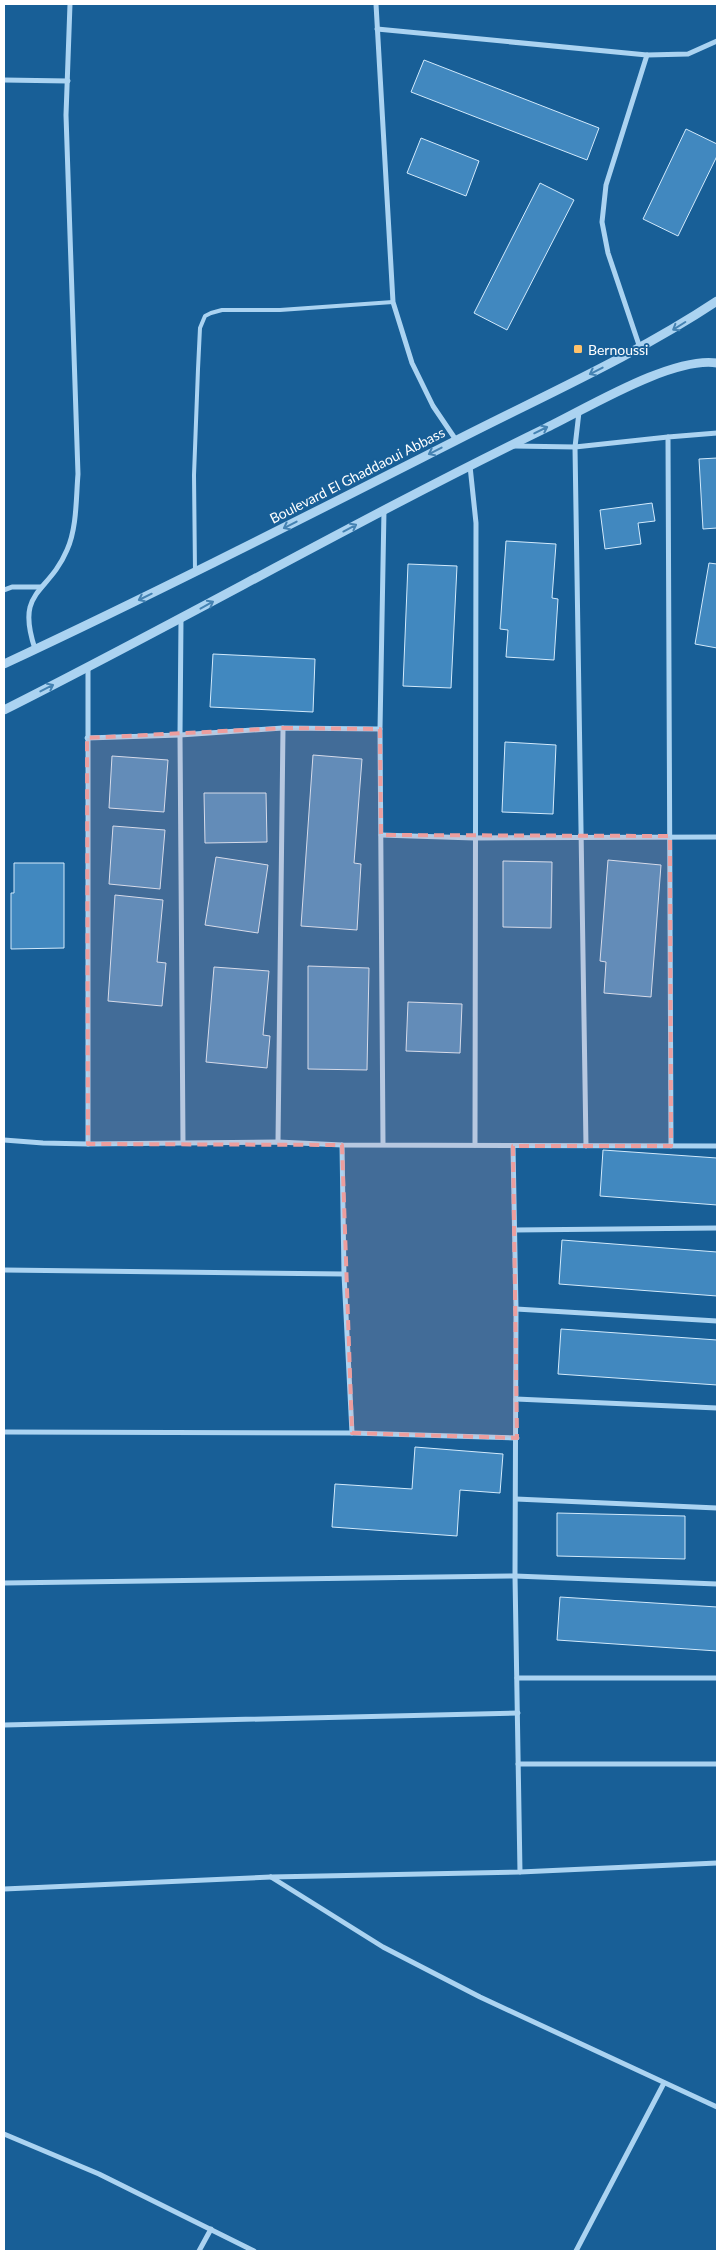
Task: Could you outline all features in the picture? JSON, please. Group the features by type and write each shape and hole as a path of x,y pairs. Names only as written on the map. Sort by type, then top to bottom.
{"street":[{"path":"35,650 29,630 28,618 30,608 41,587 68,549 72,532 78,474 66,115 70,4"},
{"path":"376,4 393,302 412,363 433,406 456,440"},
{"path":"377,28 648,55 688,54 717,41"},
{"path":"640,348 608,253 602,222 606,186 648,55"},
{"path":"4,80 68,81"},
{"name":"Boulevard El Ghaddaoui Abbass","path":"4,664 195,573 640,348 717,301"},
{"path":"4,710 182,619 470,465 619,391 686,364 708,361 717,362"},
{"path":"579,412 575,447 586,1146"},
{"path":"508,446 575,447 717,434"},
{"path":"668,437 671,1146"},
{"path":"470,465 476,523 475,1145"},
{"path":"384,510 380,730 384,1144"},
{"path":"4,590 12,587 41,587"},
{"path":"182,619 180,735 184,1143"},
{"path":"88,668 88,1144"},
{"path":"87,738 180,735 283,728 380,730"},
{"path":"278,1142 283,728"},
{"path":"381,835 474,838 717,837"},
{"path":"4,1140 88,1144 278,1142 342,1145 717,1146"},
{"path":"342,1145 344,1274 352,1433"},
{"path":"513,1146 517,1438 515,1576 520,1872"},
{"path":"515,1230 717,1228"},
{"path":"4,1270 344,1274"},
{"path":"516,1309 717,1321"},
{"path":"516,1399 717,1408"},
{"path":"4,1432 352,1433 517,1438"},
{"path":"516,1499 717,1508"},
{"path":"4,1584 515,1576 717,1584"},
{"path":"517,1678 717,1678"},
{"path":"4,1725 518,1713"},
{"path":"518,1764 717,1764"},
{"path":"4,1889 271,1877 520,1872 717,1862"},
{"path":"271,1877 382,1947 489,2001 717,2107"},
{"path":"576,2251 664,2083"},
{"path":"4,2134 99,2174 254,2251"},
{"path":"199,2251 211,2230"}],"lane":[{"path":"195,573 194,475 198,369 200,328 205,316 222,310 280,310 393,302"}],"highlighted area":[{"path":"283,728 380,729 381,835 670,836 671,1146 513,1146 517,1438 352,1433 342,1145 88,1144 87,738"}],"building":[{"path":"424,60 599,128 587,160 411,92"},
{"path":"686,129 717,144 717,156 678,236 643,219"},
{"path":"421,138 479,161 466,196 407,173"},
{"path":"540,183 574,200 507,330 474,313"},
{"path":"717,458 717,528 703,529 699,459"},
{"path":"652,503 655,521 638,523 641,544 605,549 600,510"},
{"path":"506,541 556,544 552,598 558,599 554,660 506,657 508,630 500,629"},
{"path":"709,563 717,564 717,648 695,644"},
{"path":"408,564 457,566 451,688 403,686"},
{"path":"213,654 315,659 313,712 210,707"},
{"path":"505,742 556,745 553,814 502,812"},
{"path":"313,755 362,759 354,863 361,864 357,930 301,926"},
{"path":"112,756 168,760 164,812 109,808"},
{"path":"204,793 266,793 267,842 205,843"},
{"path":"113,826 165,830 160,889 109,884"},
{"path":"216,857 268,865 258,933 205,925"},
{"path":"608,860 661,865 651,997 604,993 606,962 600,961"},
{"path":"503,861 552,862 551,928 503,927"},
{"path":"14,863 64,863 64,948 11,949 11,893 14,893"},
{"path":"115,895 163,900 157,962 166,963 162,1006 108,1001"},
{"path":"308,966 369,968 367,1070 308,1069"},
{"path":"214,967 269,971 263,1035 270,1036 267,1068 206,1062"},
{"path":"408,1002 462,1004 460,1053 406,1051"},
{"path":"603,1150 717,1158 717,1205 600,1196"},
{"path":"562,1240 717,1252 717,1296 559,1284"},
{"path":"561,1329 717,1340 717,1385 558,1374"},
{"path":"415,1447 503,1454 500,1493 460,1490 457,1536 332,1527 335,1484 412,1489"},
{"path":"557,1513 685,1516 685,1559 557,1556"},
{"path":"560,1597 717,1607 717,1651 557,1640"}],"place":[{"name":"Bernoussi","path":"578,349"}]}
